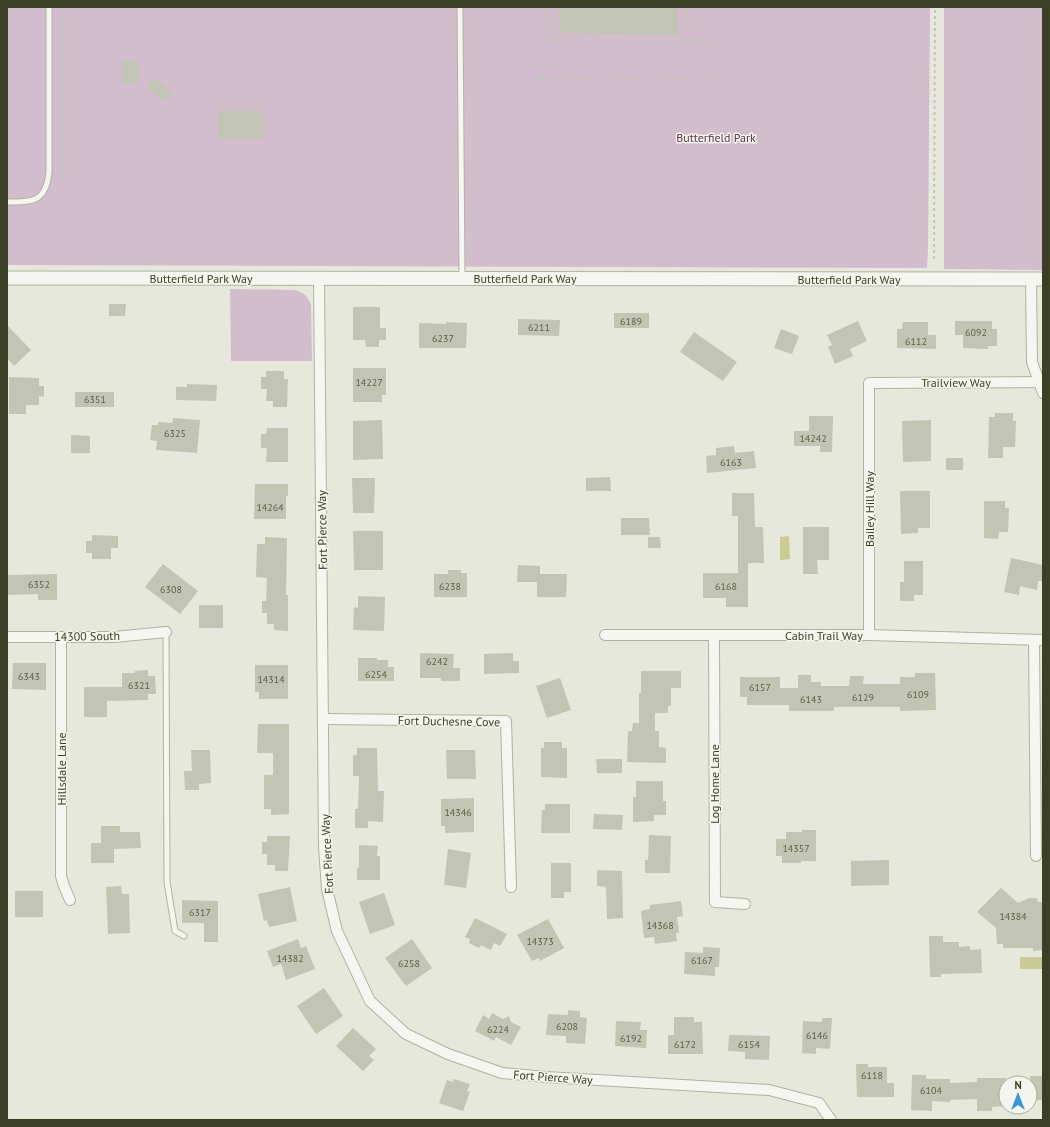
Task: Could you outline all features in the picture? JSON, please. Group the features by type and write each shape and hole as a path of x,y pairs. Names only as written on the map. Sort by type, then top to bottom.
{"street":[{"name":"Butterfield Park Way","path":"7,278 1037,279"},
{"name":"Fort Pierce Way","path":"319,278 324,847 327,889 337,931 370,1001 406,1034 448,1054 502,1073 769,1090 819,1103 831,1120"},
{"path":"1037,279 1032,362 1041,382 1043,393"},
{"name":"Trailview Way","path":"869,383 1041,382"},
{"name":"Bailey Hill Way","path":"869,383 869,635"},
{"name":"14300 South","path":"7,637 114,637 166,632"},
{"name":"Log Home Lane","path":"714,635 715,902 745,904"},
{"name":"Cabin Trail Way","path":"605,636 869,635 1038,640"},
{"name":"Hillsdale Lane","path":"61,637 61,876 70,900"},
{"path":"1036,856 1038,640"},
{"name":"Fort Duchesne Cove","path":"324,719 506,721 511,887"}],"lane":[{"path":"7,202 28,202 42,195 48,184 49,7"},
{"path":"460,7 462,278"},
{"path":"166,632 167,882 174,931 184,936"}],"path":[{"path":"547,7 547,41"},
{"path":"684,7 684,41"},
{"path":"934,259 935,7"},
{"path":"532,40 684,41 718,44 718,79 535,79"},
{"path":"535,92 556,92"}],"green space":[{"name":"Butterfield Park","path":"7,7 930,7 927,268 7,265"},
{"path":"944,7 1043,7 1043,270 944,269"},
{"path":"230,289 295,290 306,296 311,306 312,361 231,361"}],"shaded area":[{"path":"789,536 790,559 780,560 780,537"},
{"path":"1020,957 1043,957 1043,969 1020,969"}],"building":[{"path":"559,7 678,7 678,35 559,33"},
{"path":"123,61 139,61 139,83 123,83"},
{"path":"155,78 173,93 165,102 147,87"},
{"path":"218,111 263,111 263,138 218,138"},
{"path":"109,304 126,304 125,316 109,316"},
{"path":"353,307 380,307 380,328 386,328 386,340 379,340 379,347 366,347 365,340 353,340"},
{"path":"614,313 649,313 649,328 614,328"},
{"path":"518,319 560,320 559,336 518,335"},
{"path":"858,321 867,341 850,349 853,356 835,364 828,347 832,345 827,335"},
{"path":"955,321 992,321 992,329 997,329 997,346 988,346 988,349 963,348 963,335 955,335"},
{"path":"446,322 467,323 466,348 419,348 419,323 446,324"},
{"path":"903,322 928,322 928,335 936,335 936,349 897,348 897,329 902,329"},
{"path":"7,325 31,350 14,366 7,358"},
{"path":"781,329 799,336 792,354 774,348"},
{"path":"694,332 737,362 723,381 680,352"},
{"path":"353,368 386,368 386,395 382,395 382,402 353,402"},
{"path":"266,371 284,371 284,379 288,379 287,407 273,407 273,401 266,401 267,389 261,389 261,377 266,377"},
{"path":"9,377 39,378 39,386 44,386 44,397 39,396 39,405 26,405 26,414 9,414"},
{"path":"187,384 217,385 216,401 176,400 176,387 187,387"},
{"path":"75,392 114,392 114,407 75,407"},
{"path":"995,413 1013,413 1013,421 1016,421 1015,447 1003,447 1003,458 988,458 989,417 995,417"},
{"path":"809,416 833,416 832,452 820,452 820,446 794,446 794,431 809,431"},
{"path":"173,418 200,420 197,453 156,450 157,441 150,440 152,425 158,425 158,422 172,423"},
{"path":"382,420 383,459 353,460 353,421"},
{"path":"931,420 931,461 903,462 902,421"},
{"path":"267,428 288,428 288,462 266,462 267,448 261,448 261,434 266,434"},
{"path":"71,435 90,436 90,453 71,453"},
{"path":"734,446 735,453 754,451 756,468 707,473 706,456 716,455 716,448"},
{"path":"946,458 963,458 963,470 946,470"},
{"path":"610,477 611,491 586,491 586,478"},
{"path":"352,478 375,478 374,513 353,513"},
{"path":"255,484 288,484 288,496 286,496 286,519 254,519"},
{"path":"900,491 930,491 930,528 918,528 918,533 901,534"},
{"path":"732,493 754,493 755,527 763,527 764,563 748,563 748,607 726,607 726,598 703,598 703,573 738,573 738,516 732,516"},
{"path":"984,501 1005,501 1005,508 1009,508 1008,532 999,532 998,539 984,538"},
{"path":"621,518 649,518 650,535 621,535"},
{"path":"803,527 829,527 829,560 817,560 818,574 803,574"},
{"path":"353,531 383,531 383,570 354,570"},
{"path":"92,535 118,536 118,548 111,548 111,559 92,559 92,553 86,553 86,541 92,541"},
{"path":"265,537 287,538 286,595 288,595 288,631 274,630 274,624 267,624 267,613 262,613 262,601 266,601 267,578 256,577 257,544 265,544"},
{"path":"648,537 660,537 661,548 648,548"},
{"path":"1011,558 1043,565 1043,581 1038,581 1037,590 1020,586 1019,595 1004,592"},
{"path":"904,561 923,561 923,595 914,595 914,601 900,601 900,582 904,582"},
{"path":"163,564 198,591 180,614 145,587"},
{"path":"518,565 540,566 540,574 567,574 566,597 537,597 537,582 517,582"},
{"path":"448,570 461,570 461,573 467,573 467,597 434,597 434,574 448,574"},
{"path":"57,574 57,600 38,600 38,594 7,595 7,575"},
{"path":"358,596 385,597 384,631 353,630 354,607 358,608"},
{"path":"199,605 223,605 223,628 199,628"},
{"path":"420,653 454,654 453,668 460,668 460,681 441,681 441,678 420,678"},
{"path":"513,653 513,661 519,661 519,673 484,674 484,654"},
{"path":"358,658 377,658 377,660 388,660 388,667 394,667 394,681 358,681"},
{"path":"13,663 46,663 46,690 12,689"},
{"path":"255,665 288,665 288,699 259,699 259,692 255,692"},
{"path":"148,670 148,676 155,676 156,694 148,694 148,700 107,701 107,717 84,717 84,687 122,687 122,673 135,673 135,671"},
{"path":"641,671 681,671 681,688 671,688 671,706 668,706 668,713 655,713 655,731 659,731 659,747 666,748 666,763 627,762 628,731 632,731 633,723 639,723"},
{"path":"915,673 935,673 936,710 900,711 900,707 834,707 834,711 789,711 789,705 747,705 747,697 740,697 740,677 780,677 780,688 798,688 798,675 811,675 811,682 821,682 821,686 849,686 850,676 864,676 863,684 900,684 900,677 915,677"},
{"path":"560,678 571,710 547,718 536,686"},
{"path":"258,724 289,724 289,814 271,815 271,809 264,809 264,775 273,775 273,753 257,753"},
{"path":"544,742 562,742 562,748 567,748 567,778 541,777 541,748 544,748"},
{"path":"357,748 377,748 378,791 384,791 383,822 368,821 368,828 355,828 355,809 358,809 359,776 353,776 353,755 357,755"},
{"path":"191,750 210,750 211,783 199,784 199,790 185,790 184,771 192,771"},
{"path":"446,750 475,750 476,779 447,779"},
{"path":"596,759 622,759 622,773 597,773"},
{"path":"636,781 663,781 663,801 666,801 666,815 654,815 654,821 633,822 633,797 636,797"},
{"path":"474,798 474,832 445,833 445,826 441,826 441,799"},
{"path":"545,804 570,804 570,833 541,833 542,810 545,810"},
{"path":"594,814 623,815 622,830 593,829"},
{"path":"101,826 120,826 120,832 140,832 141,848 114,849 114,863 91,863 91,843 101,843"},
{"path":"802,830 816,830 816,861 782,863 782,856 776,856 776,839 786,839 786,832 802,832"},
{"path":"649,835 671,836 670,873 645,873 645,860 648,860"},
{"path":"267,836 290,836 288,871 275,871 275,865 267,865 267,854 262,854 262,842 267,842"},
{"path":"359,845 378,846 377,856 380,856 380,880 357,880 357,868 359,868"},
{"path":"448,849 471,853 466,888 444,885"},
{"path":"889,860 889,885 851,886 851,861"},
{"path":"551,863 571,863 571,892 564,892 564,898 551,898"},
{"path":"597,870 622,871 623,918 607,919 606,887 597,886"},
{"path":"121,886 122,894 129,894 130,933 108,934 106,887"},
{"path":"290,887 297,921 269,927 267,920 264,921 258,894"},
{"path":"1001,888 1018,903 1029,898 1037,898 1038,902 1043,902 1043,950 1033,951 1033,948 1003,948 1003,944 997,944 996,928 977,912"},
{"path":"15,891 43,891 43,917 15,917"},
{"path":"384,893 395,925 370,934 359,902"},
{"path":"182,900 218,901 218,942 204,942 204,923 182,923"},
{"path":"681,901 683,916 677,917 679,933 676,933 677,941 655,944 654,937 644,938 641,911 650,909 650,905"},
{"path":"475,918 507,934 500,946 494,943 491,950 481,945 479,948 469,943 470,939 465,937"},
{"path":"548,919 564,948 540,961 539,958 532,961 517,935"},
{"path":"929,936 943,936 943,942 959,942 959,947 970,946 970,950 981,949 982,973 941,974 941,977 930,977"},
{"path":"298,939 301,948 306,946 315,969 286,980 281,964 273,967 267,951"},
{"path":"412,939 432,968 406,986 385,958"},
{"path":"703,947 720,948 719,967 715,967 715,976 684,974 685,952 703,953"},
{"path":"324,988 343,1016 316,1034 297,1006"},
{"path":"568,1010 580,1011 580,1017 587,1018 585,1044 566,1043 566,1036 546,1035 548,1014 568,1015"},
{"path":"492,1013 503,1019 509,1016 511,1022 521,1027 511,1045 496,1037 494,1041 475,1031 483,1015 489,1019"},
{"path":"674,1017 694,1017 694,1022 702,1022 703,1054 668,1054 668,1035 674,1035"},
{"path":"822,1018 832,1018 830,1049 816,1048 816,1054 802,1053 803,1021 822,1022"},
{"path":"616,1021 641,1022 640,1030 647,1030 646,1048 615,1046"},
{"path":"353,1028 376,1049 369,1056 374,1060 363,1071 336,1046"},
{"path":"729,1035 770,1036 769,1060 745,1059 745,1052 728,1051"},
{"path":"856,1064 868,1064 868,1067 887,1067 887,1083 894,1083 894,1097 857,1097"},
{"path":"912,1075 926,1075 926,1079 950,1079 950,1083 977,1082 977,1078 998,1078 998,1107 992,1107 992,1111 977,1111 977,1099 950,1100 950,1102 932,1101 932,1111 911,1110"},
{"path":"1038,1076 1043,1076 1043,1100 1038,1100"},
{"path":"453,1079 470,1084 467,1091 470,1092 463,1111 439,1103 447,1080 453,1082"}]}
